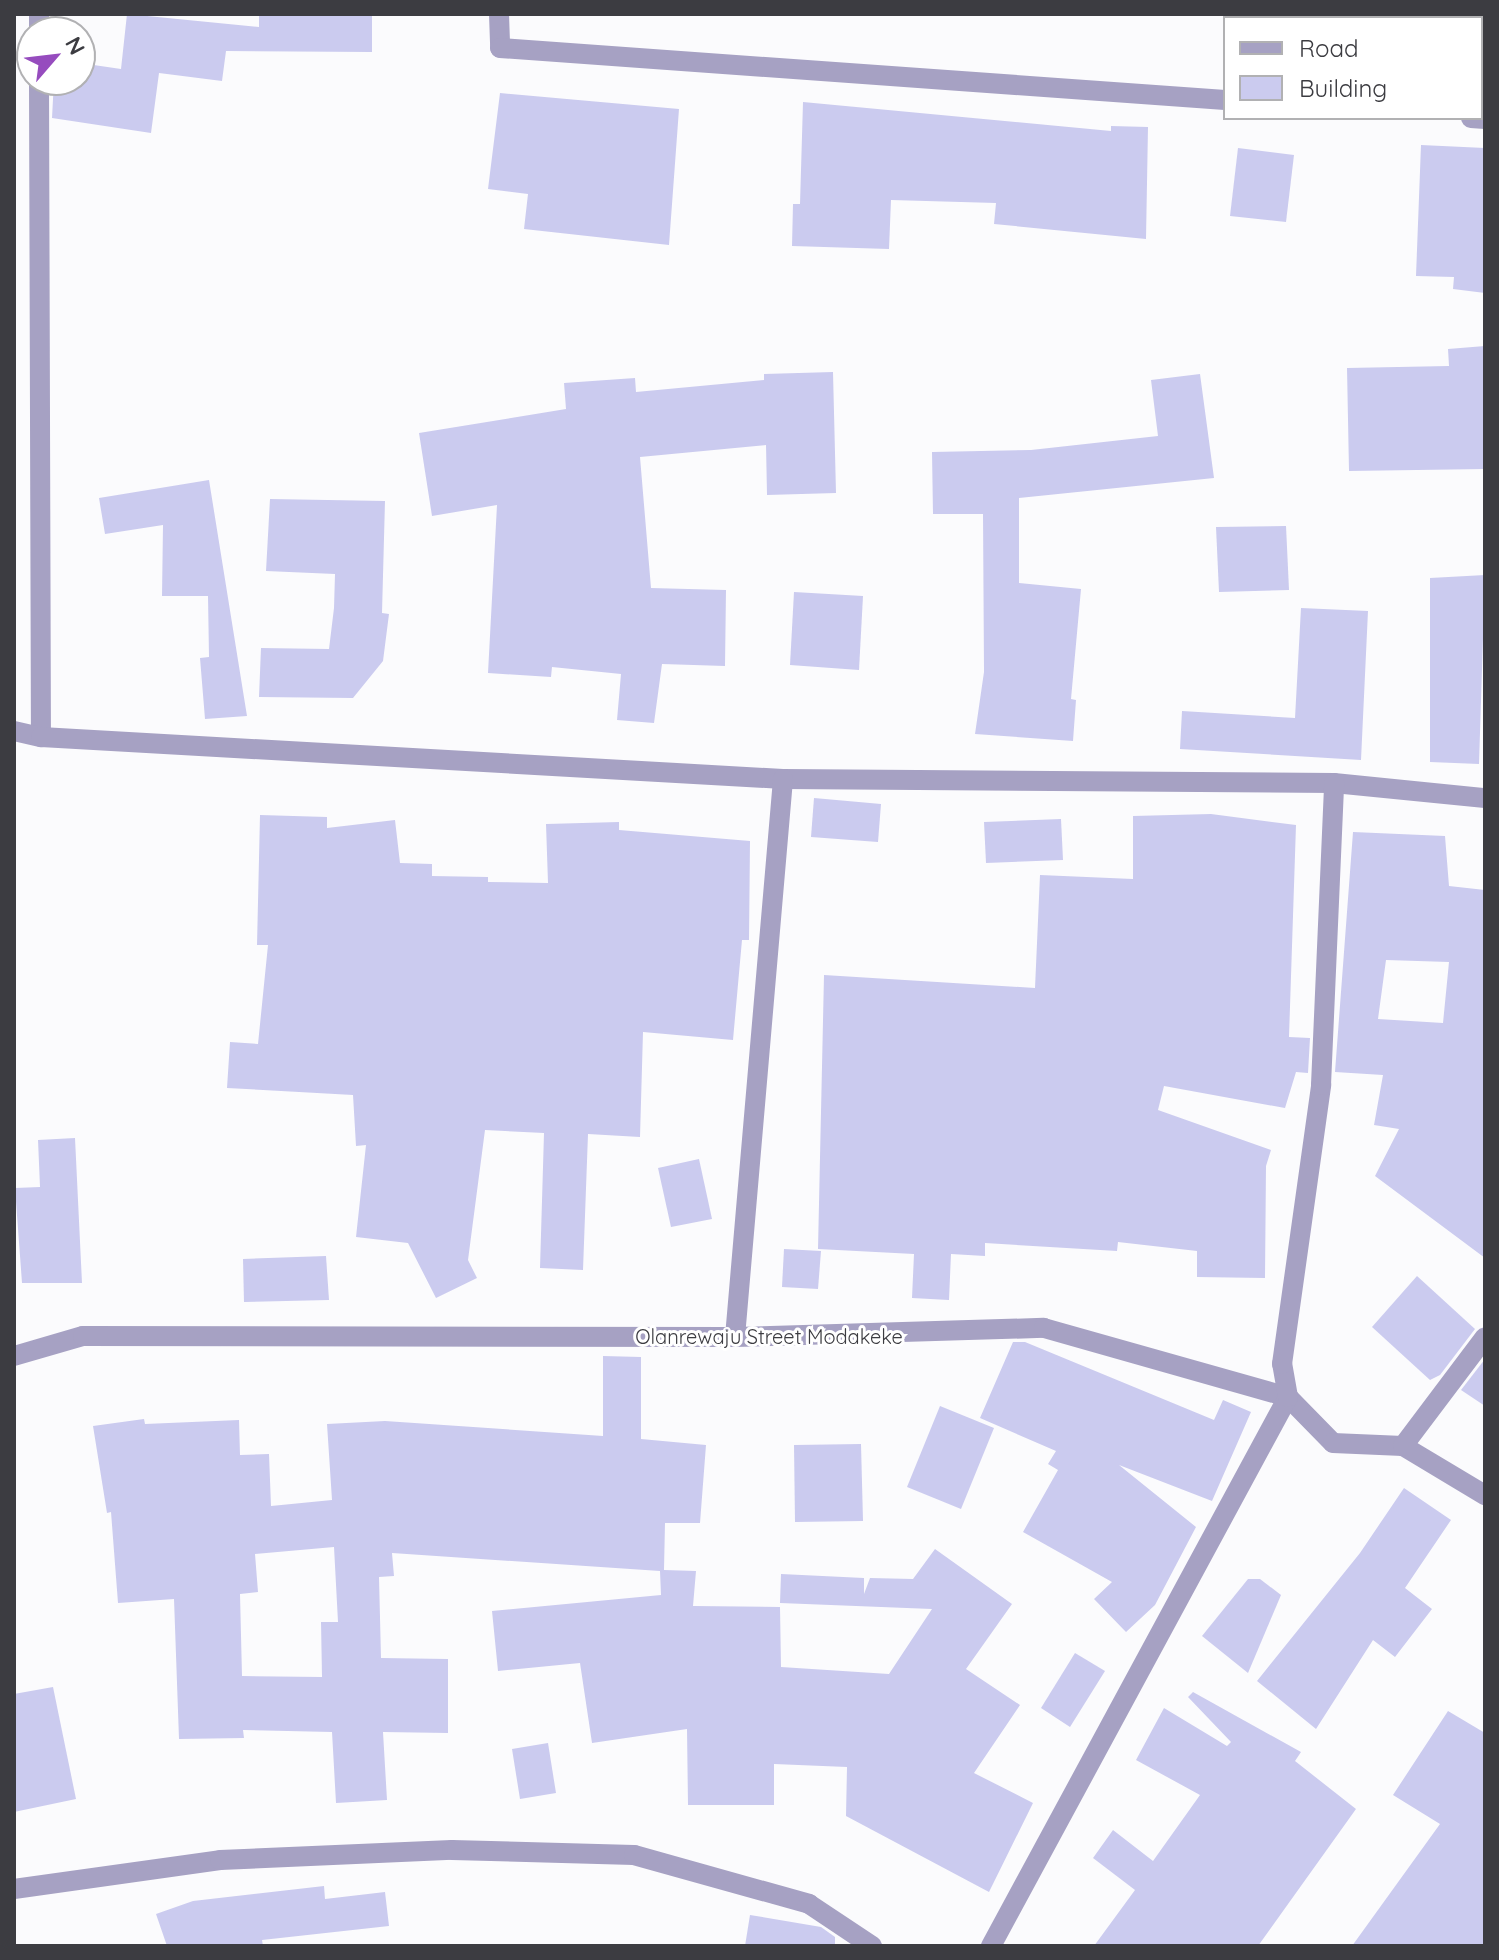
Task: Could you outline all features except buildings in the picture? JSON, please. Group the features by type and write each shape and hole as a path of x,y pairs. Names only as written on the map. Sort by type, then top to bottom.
{"street":[{"path":"499,14 500,48 1223,100"},
{"path":"39,96 41,737"},
{"path":"14,731 41,737 783,779 1334,783 1485,798"},
{"path":"735,1337 783,779"},
{"path":"991,1946 1288,1397 1282,1364 1321,1085 1334,783"},
{"name":"Olanrewaju Street Modakeke","path":"14,1356 83,1336 735,1337 1044,1328 1288,1397 1333,1443 1403,1446 1485,1495"},
{"path":"1403,1446 1485,1337"},
{"path":"14,1889 220,1860 452,1850 634,1855 809,1904 872,1946"}]}
